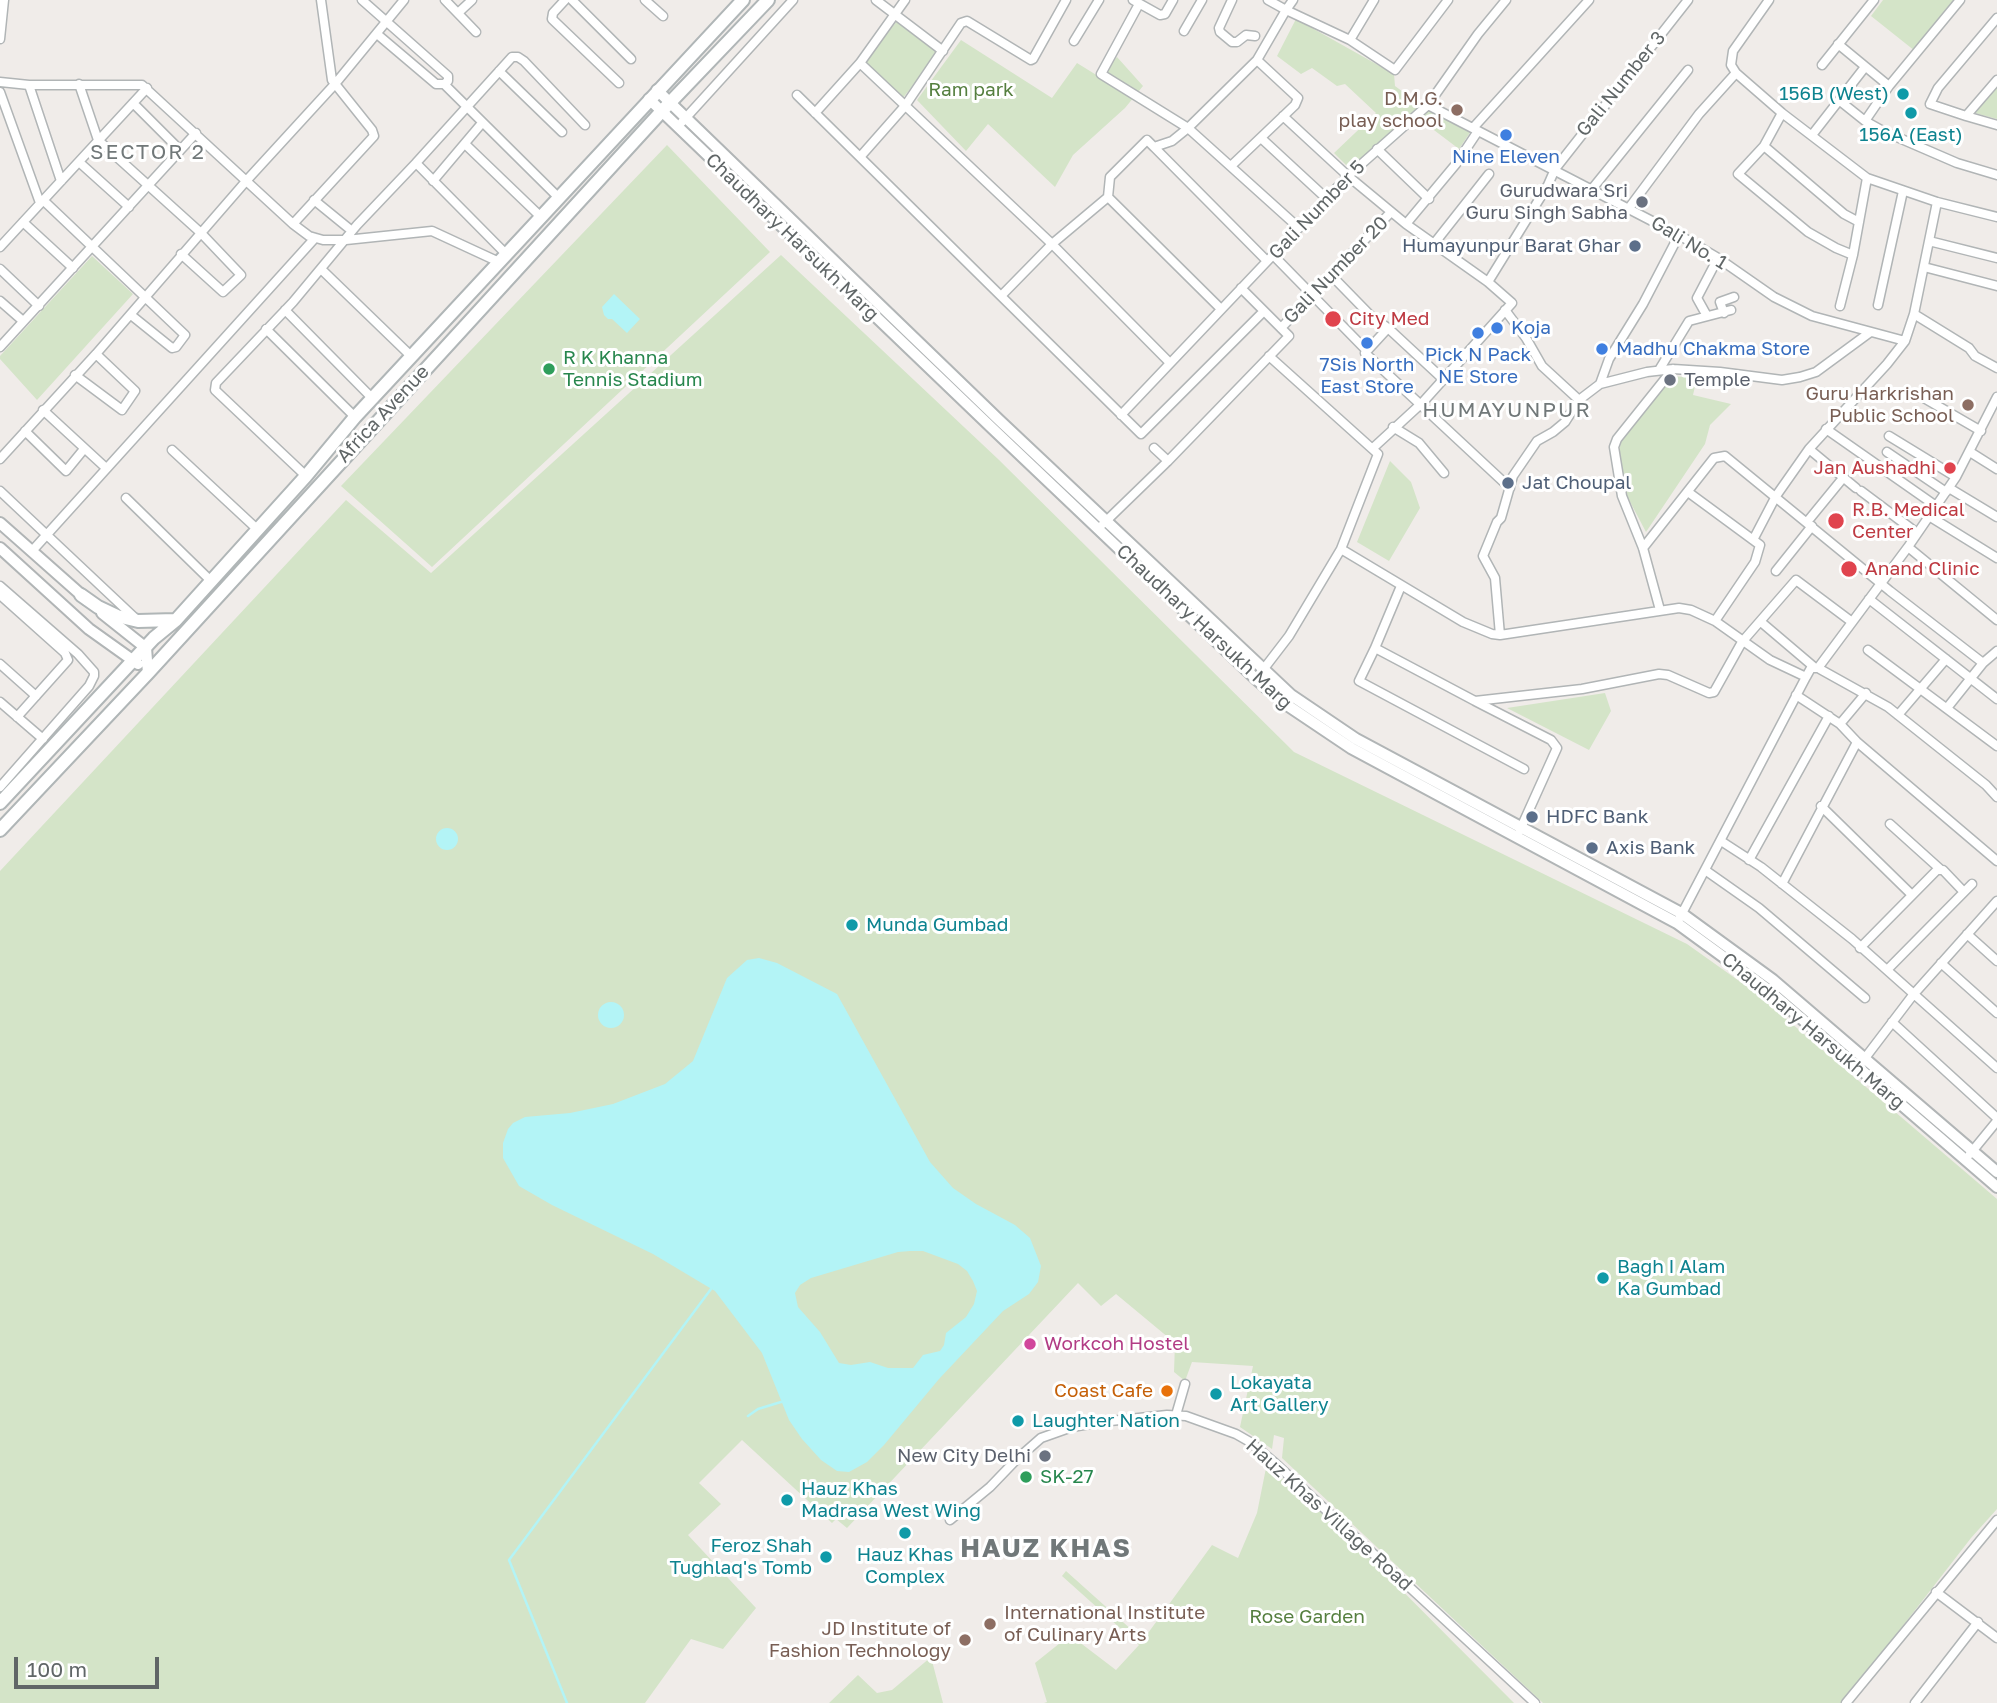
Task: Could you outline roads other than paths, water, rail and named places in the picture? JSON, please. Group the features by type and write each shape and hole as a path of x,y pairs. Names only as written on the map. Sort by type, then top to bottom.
{"main road":[{"name":"Africa Avenue","path":"0,803 146,648 176,620 306,476 355,417 743,0"},
{"name":"Africa Avenue","path":"0,830 148,673 666,107 768,0"},
{"path":"601,151 610,132 650,87 674,62 685,55 692,55"},
{"path":"81,595 117,616 138,621 176,620"}],"street":[{"path":"0,39 4,0"},
{"path":"293,224 374,136 335,85 329,69 321,0"},
{"path":"362,0 448,76 448,81 436,84 377,34"},
{"path":"0,459 96,354 247,180 335,85 404,0"},
{"path":"444,0 476,32"},
{"path":"458,13 472,0"},
{"path":"565,0 553,13 552,19 619,83"},
{"path":"572,0 631,59"},
{"path":"645,0 663,16"},
{"path":"677,128 793,0"},
{"path":"876,0 943,51"},
{"path":"815,113 860,63 905,0"},
{"path":"860,157 905,106 958,25 967,21 1028,59 1033,59 1066,0"},
{"path":"1074,41 1099,0"},
{"path":"1173,0 1164,14 1160,15 1136,2 1101,74 1188,128 1299,228"},
{"path":"1184,31 1202,0"},
{"path":"1232,0 1219,29 1220,33 1232,42 1237,42 1246,35 1255,36"},
{"path":"1268,0 1350,40 1395,70 1448,0"},
{"path":"1154,147 1172,141 1188,128 1257,60 1293,0"},
{"path":"1350,40 1374,0"},
{"name":"Gali Number 5","path":"1121,415 1348,176 1427,105 1506,0"},
{"path":"1406,224 1429,199 1476,129 1589,0"},
{"name":"Gali Number 3","path":"1488,282 1548,185 1555,169 1688,0"},
{"path":"1769,0 1732,51 1731,65 1736,73 1782,113 1867,178 1937,202 1997,216"},
{"path":"1822,65 1874,0"},
{"path":"1865,121 1889,86 1961,0"},
{"path":"1997,18 1938,88 1930,104 1997,125"},
{"path":"1838,44 1889,86"},
{"path":"306,476 215,388 216,383 512,57 521,58 585,125"},
{"path":"1231,166 1297,102 1297,95 1257,60"},
{"path":"860,63 1052,244 1170,363"},
{"path":"1812,135 1865,67"},
{"path":"1592,189 1688,70"},
{"path":"499,71 562,132"},
{"path":"1629,208 1692,123 1736,73"},
{"path":"1966,116 1997,80"},
{"path":"0,82 29,85 135,84 147,88 303,233 315,238 346,240 432,231 502,258"},
{"path":"79,84 99,140 201,233 240,272 240,277 226,291 222,291 181,254"},
{"path":"444,84 558,197"},
{"path":"29,85 61,181"},
{"path":"2,244 147,88"},
{"path":"0,92 42,202 186,335 174,348 169,347 131,314"},
{"name":"Chaudhary Harsukh Marg","path":"653,95 666,107 686,118 1102,525 1259,674 1328,722 1519,832 1679,918 1773,980 1861,1063 1969,1156 1997,1187"},
{"path":"797,95 1141,434 1263,312"},
{"path":"1840,101 1865,121 1957,163 1997,175"},
{"path":"134,103 180,150"},
{"name":"Gali No. 1","path":"1427,105 1679,235 1774,297 1812,316 1905,341"},
{"name":"Chaudhary Harsukh Marg","path":"666,107 677,128 830,257"},
{"path":"1782,113 1764,146 1738,174 1808,232 1853,255"},
{"path":"1283,116 1391,212 1433,245 1488,282 1512,303 1421,404 1373,448"},
{"path":"433,181 482,123"},
{"path":"0,347 196,133"},
{"path":"1261,138 1327,199"},
{"path":"1001,296 1052,244 1108,197 1110,177 1147,140 1312,295 1367,351 1365,353 1510,488"},
{"path":"465,144 541,218"},
{"path":"1764,146 1844,214 1859,222"},
{"path":"1377,149 1429,199"},
{"path":"79,162 129,207"},
{"path":"416,163 502,258"},
{"path":"1433,245 1489,174"},
{"path":"1840,306 1853,255 1867,178"},
{"path":"1878,305 1903,191"},
{"path":"1108,197 1221,309"},
{"path":"314,200 352,231"},
{"path":"1753,540 1776,496 1809,449 1905,341 1914,314 1937,202"},
{"name":"Gali Number 20","path":"1280,328 1391,212"},
{"path":"23,222 73,268"},
{"path":"0,231 2,244"},
{"path":"1600,384 1609,359 1643,304 1679,235"},
{"path":"32,551 315,238"},
{"path":"1929,240 1997,258"},
{"path":"1707,316 1697,298 1718,258"},
{"path":"1924,267 1997,286"},
{"path":"0,269 39,306"},
{"path":"321,269 412,357"},
{"path":"1331,275 1371,316 1388,328 1444,380"},
{"path":"1102,525 1289,336 1241,288"},
{"path":"1659,370 1689,321 1728,311 1720,302 1734,297"},
{"path":"0,301 23,321"},
{"path":"285,310 373,399"},
{"path":"1505,310 1542,366 1579,400"},
{"path":"1914,314 1997,368"},
{"path":"1367,351 1388,328"},
{"path":"266,329 355,417"},
{"path":"1500,635 1494,578 1483,556 1501,518 1513,476 1537,441 1564,422 1579,400 1600,384 1659,370 1720,372 1782,380 1800,377 1816,372 1869,333"},
{"path":"75,375 122,410 135,391 96,354"},
{"path":"1259,674 1289,636 1341,548 1378,458 1373,448 1269,356"},
{"path":"1660,610 1643,548 1622,496 1614,447 1617,439 1673,369"},
{"path":"1679,918 1806,677 1852,622 1948,490 1995,409 1997,397"},
{"path":"1924,398 1981,431"},
{"path":"44,410 106,468"},
{"path":"1393,428 1419,443 1444,473"},
{"path":"1826,429 1936,506"},
{"path":"24,431 66,471 84,449"},
{"path":"1889,436 1956,477"},
{"path":"1154,448 1168,461"},
{"path":"1809,449 1917,534"},
{"path":"172,450 257,529"},
{"path":"1887,452 1997,517"},
{"path":"1970,452 1997,469"},
{"path":"1643,548 1714,458 1725,456 1983,663"},
{"path":"1776,571 1843,478"},
{"path":"0,491 138,621"},
{"path":"1688,492 1760,545 1755,562 1715,621"},
{"path":"126,498 211,581"},
{"path":"1929,516 1997,558"},
{"path":"0,523 146,648 148,673"},
{"path":"0,548 89,629 135,660 148,673"},
{"path":"1341,548 1401,586 1485,632 1500,635 1679,608 1692,610 1715,621 1770,660 1806,677"},
{"path":"1908,548 1997,620"},
{"path":"1475,701 1583,689 1659,674 1668,674 1706,693 1712,693 1742,642 1796,580 1852,622"},
{"path":"0,586 78,653 94,676 89,686 0,787"},
{"path":"1401,586 1376,648 1359,681 1524,769"},
{"path":"0,595 67,657 66,664 18,717"},
{"path":"1869,599 1997,699"},
{"path":"1761,622 1816,667 1866,693 1898,715 1996,793"},
{"path":"1376,648 1551,740 1558,748 1519,832"},
{"path":"1868,650 1997,746"},
{"path":"1947,708 1983,663 1997,651"},
{"path":"1898,715 1946,659"},
{"path":"0,664 36,696"},
{"path":"1840,724 1866,693"},
{"path":"1796,695 1840,724 1857,742 1997,861"},
{"path":"0,702 43,739"},
{"path":"1749,860 1829,716"},
{"path":"1782,884 1857,742"},
{"path":"1821,806 1912,895"},
{"path":"1889,824 1963,891"},
{"path":"1721,841 1782,884 1887,970 1997,1068"},
{"path":"1860,948 1940,869"},
{"path":"1704,870 1759,908 1865,998"},
{"path":"1887,970 1972,884"},
{"path":"1861,1063 1913,995 1997,901"},
{"path":"1967,934 1997,961"},
{"path":"1941,963 1997,1013"},
{"path":"1892,1022 1997,1120 1969,1156"},
{"name":"Chaudhary Harsukh Marg","path":"1969,1156 1997,1172"},
{"path":"1175,1415 1185,1384"},
{"name":"Hauz Khas Village Road","path":"950,1520 990,1487 1041,1438 1091,1423 1175,1415 1199,1420 1250,1442 1337,1518 1535,1703"},
{"path":"1846,1703 1997,1521"},
{"path":"1936,1592 1997,1638"},
{"path":"1915,1703 1978,1622"}],"water":[{"path":"614,294 640,319 627,333 604,315 602,307"},
{"path":"443,828 451,828 458,835 458,843 451,850 443,850 436,843 436,835"},
{"path":"759,958 777,963 837,994 930,1162 953,1188 1015,1225 1030,1238 1041,1266 1038,1282 1029,1294 1003,1311 939,1379 884,1445 867,1462 849,1472 837,1471 821,1460 802,1439 789,1420 762,1353 715,1291 653,1254 519,1186 503,1158 503,1143 508,1129 525,1117 570,1113 613,1104 665,1084 693,1061 727,978 747,960","holes":["923,1251 958,1264 967,1271 977,1291 974,1304 966,1317 946,1333 940,1351 923,1355 913,1368 888,1368 870,1362 851,1365 839,1363 820,1332 798,1307 795,1293 800,1285 811,1278 898,1252"]},
{"path":"611,1002 620,1006 624,1015 620,1024 611,1028 602,1024 598,1015 602,1006"}],"waterway":[{"path":"567,1703 509,1560 711,1289"},
{"path":"748,1416 758,1409 781,1402"}],"place":[{"name":"156B (West)","path":"1903,94"},
{"name":"D.M.G. play school","path":"1457,110"},
{"name":"156A (East)","path":"1911,113"},
{"name":"Nine Eleven","path":"1506,135"},
{"name":"Gurudwara Sri Guru Singh Sabha","path":"1642,202"},
{"name":"Humayunpur Barat Ghar","path":"1635,246"},
{"name":"City Med","path":"1333,319"},
{"name":"Koja","path":"1497,328"},
{"name":"Pick N Pack NE Store","path":"1478,333"},
{"name":"7Sis North East Store","path":"1367,343"},
{"name":"Madhu Chakma Store","path":"1602,349"},
{"name":"R K Khanna Tennis Stadium","path":"549,369"},
{"name":"Temple","path":"1670,380"},
{"name":"Guru Harkrishan Public School","path":"1968,405"},
{"name":"Jan Aushadhi","path":"1950,468"},
{"name":"Jat Choupal","path":"1508,483"},
{"name":"R.B. Medical Center","path":"1836,521"},
{"name":"Anand Clinic","path":"1849,569"},
{"name":"HDFC Bank","path":"1532,817"},
{"name":"Axis Bank","path":"1592,848"},
{"name":"Munda Gumbad","path":"852,925"},
{"name":"Bagh I Alam Ka Gumbad","path":"1603,1278"},
{"name":"Workcoh Hostel","path":"1030,1344"},
{"name":"Coast Cafe","path":"1167,1391"},
{"name":"Lokayata Art Gallery","path":"1216,1394"},
{"name":"Laughter Nation","path":"1018,1421"},
{"name":"New City Delhi","path":"1045,1456"},
{"name":"SK-27","path":"1026,1477"},
{"name":"Hauz Khas Madrasa West Wing","path":"787,1500"},
{"name":"Hauz Khas Complex","path":"905,1533"},
{"name":"Feroz Shah Tughlaq's Tomb","path":"826,1557"},
{"name":"International Institute of Culinary Arts","path":"990,1624"},
{"name":"JD Institute of Fashion Technology","path":"965,1640"}],"district":[{"name":"SECTOR 2","path":"148,152"},
{"name":"HUMAYUNPUR","path":"1507,410"},
{"name":"HAUZ KHAS","path":"1046,1549"}],"park label":[{"name":"Ram park","path":"971,90"},
{"name":"Rose Garden","path":"1307,1617"}]}
